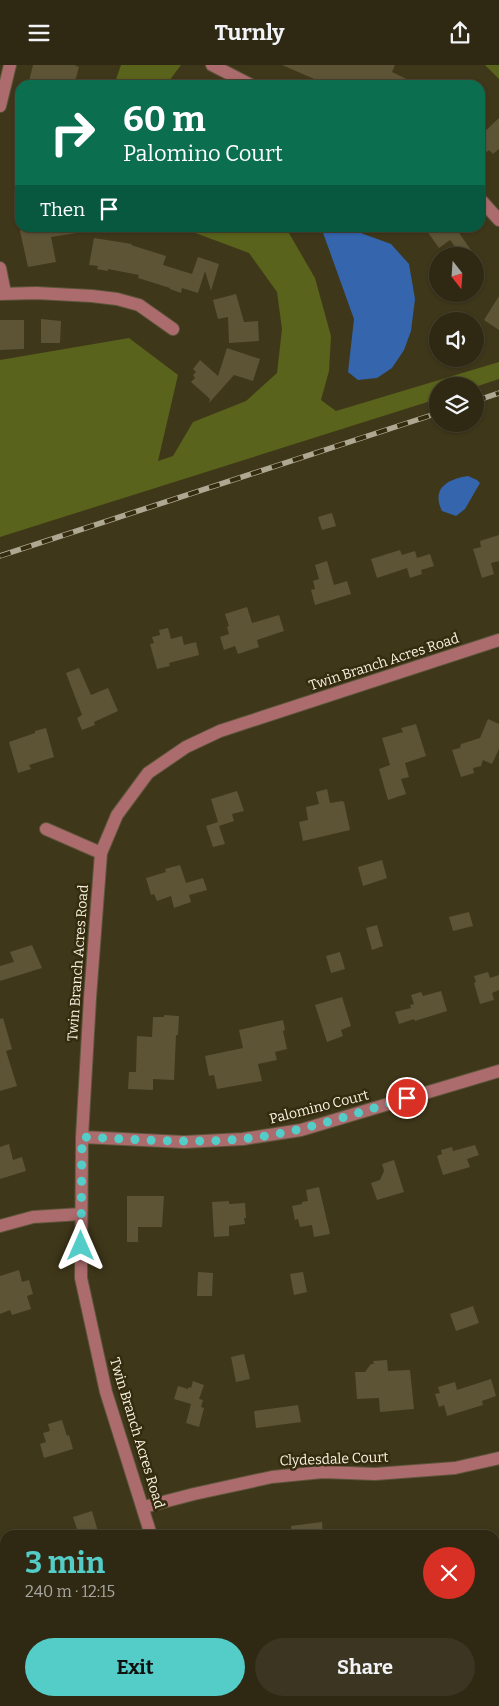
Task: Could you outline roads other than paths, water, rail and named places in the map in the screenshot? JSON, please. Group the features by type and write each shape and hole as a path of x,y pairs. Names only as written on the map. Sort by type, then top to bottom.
{"street":[{"path":"0,106 10,65"},
{"path":"212,65 242,80"},
{"path":"485,204 499,219"},
{"path":"0,268 3,293 92,296 117,299 139,305 173,329"},
{"name":"Twin Branch Acres Road","path":"150,1530 144,1507 106,1393 81,1277 82,1137 101,853 117,815 148,773 186,747 220,731 499,640"},
{"path":"46,829 101,853"},
{"name":"Palomino Court","path":"82,1137 184,1141 243,1139 301,1130 499,1071"},
{"path":"0,1226 33,1217 81,1214"},
{"name":"Clydesdale Court","path":"144,1507 194,1493 272,1477 323,1472 375,1474 446,1468 499,1459"}],"water":[{"path":"323,232 358,232 391,244 409,264 415,299 411,331 404,350 392,368 377,378 358,380 348,372 354,319"},
{"path":"468,476 480,483 465,509 456,516 442,511 439,496 443,486 454,479"}],"railway":[{"path":"484,398 499,393"},
{"path":"0,556 429,416"}]}
